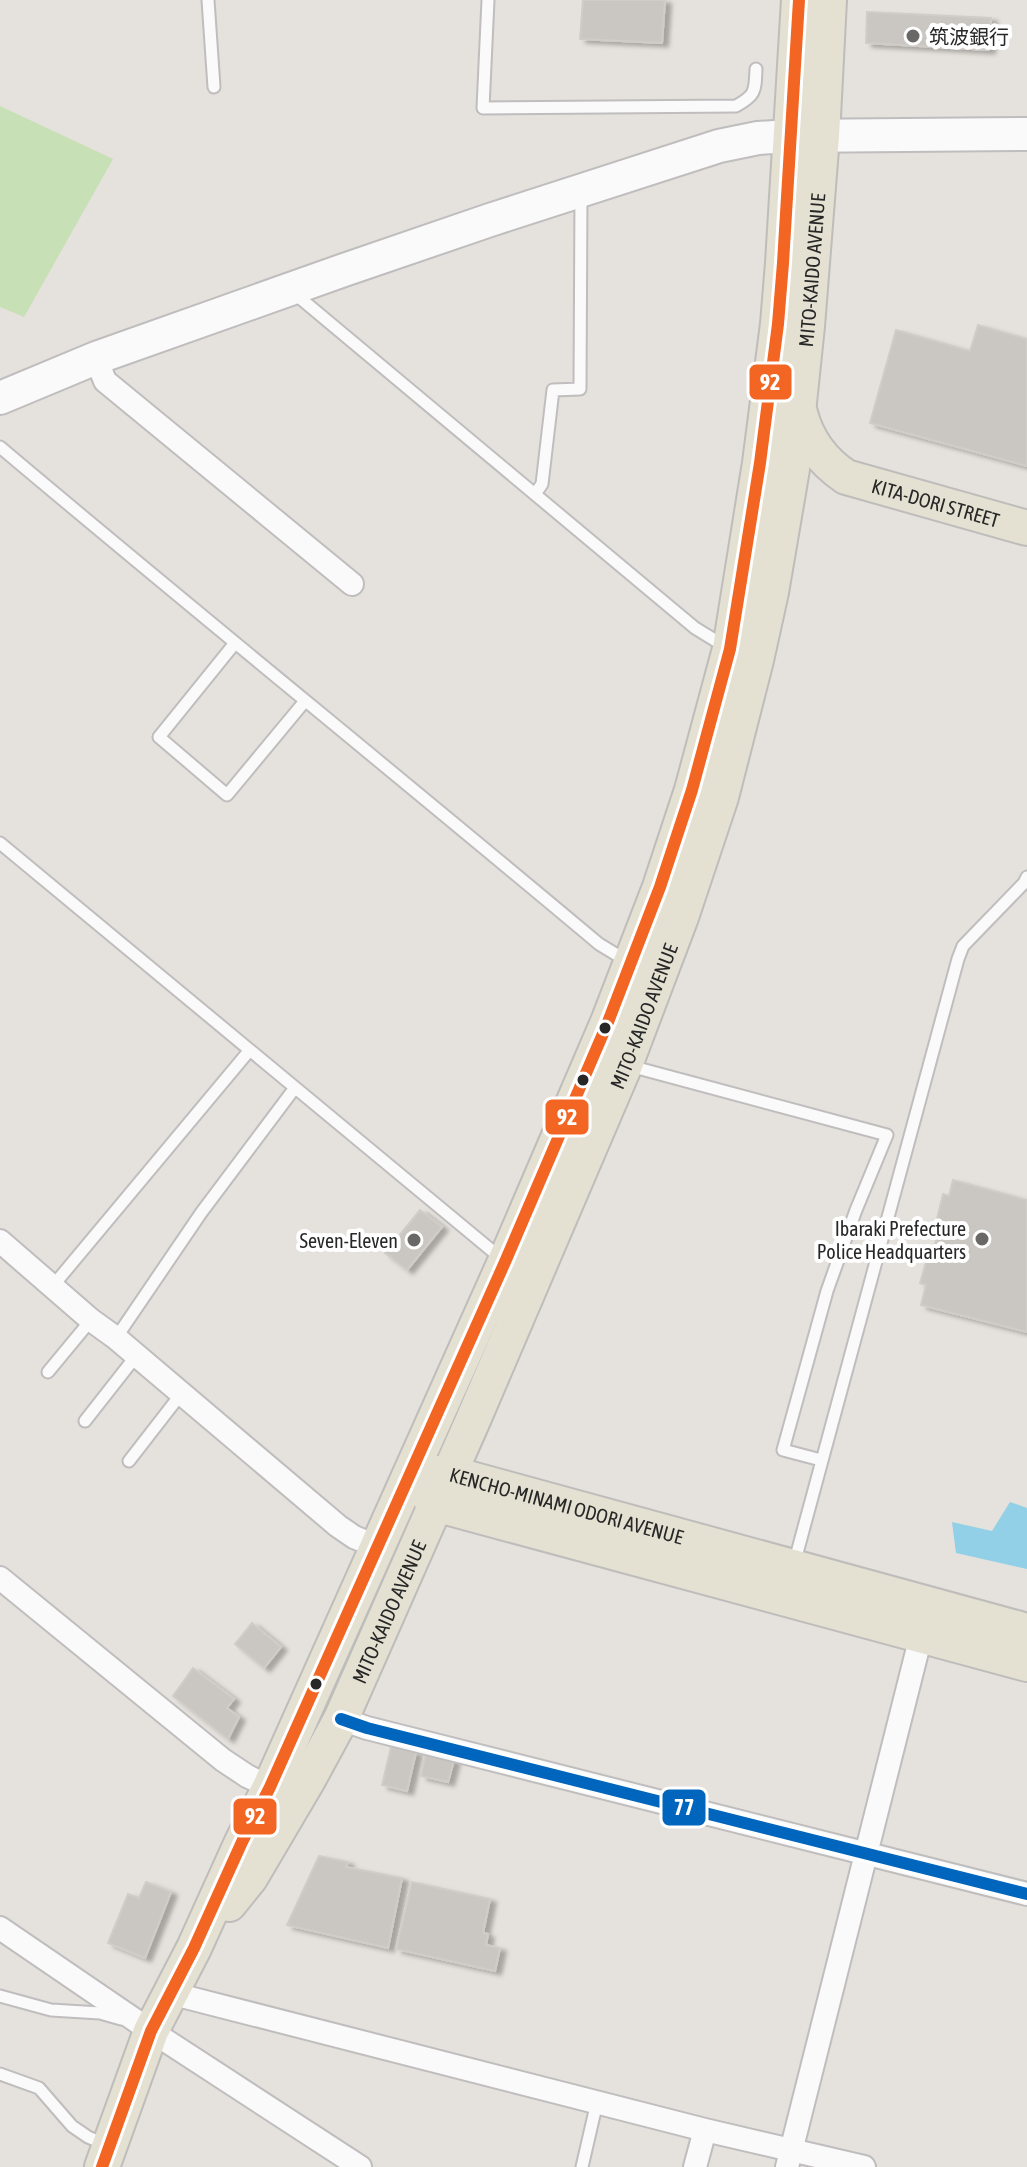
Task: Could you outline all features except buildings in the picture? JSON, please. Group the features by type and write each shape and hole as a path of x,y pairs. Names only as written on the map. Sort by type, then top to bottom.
{"main road":[{"name":"MITO-KAIDO AVENUE","path":"106,2156 146,2027 170,1993 194,1948 270,1787 505,1262 632,1004 721,797 771,592 799,409 807,326 806,136 799,0"},
{"name":"MITO-KAIDO AVENUE","path":"194,1948 250,1878 341,1719 625,1065 632,1004 632,964 678,837 730,649 829,0"},
{"path":"799,409 805,430 817,452 846,477"},
{"path":"782,526 811,491 833,479 846,477"},
{"name":"KITA-DORI STREET","path":"846,477 1027,528"},
{"name":"KENCHO-MINAMI ODORI AVENUE","path":"410,1472 449,1473 1027,1631"},
{"name":"KENCHO-MINAMI ODORI AVENUE","path":"410,1472 435,1504 1027,1664"}],"street":[{"path":"0,398 96,358 289,289 719,146 758,138 806,136 1027,134"},
{"path":"96,358 105,381 352,584"},
{"path":"1,1244 338,1526 378,1547"},
{"path":"0,1578 223,1760 270,1787"},
{"path":"789,2158 921,1636"},
{"path":"341,1719 1027,1894"},
{"path":"0,1928 360,2167"},
{"path":"170,1993 705,2130 789,2158 864,2167"},
{"path":"695,2167 705,2130"}],"lane":[{"path":"208,0 214,87"},
{"path":"488,0 483,108 736,106 749,99 756,90 756,69"},
{"path":"535,494 542,484 553,390 580,389 581,191"},
{"path":"289,289 695,628 730,649"},
{"path":"0,447 599,944 632,964"},
{"path":"235,643 159,737 227,795 305,701"},
{"path":"0,843 505,1262"},
{"path":"793,1567 958,959 963,946 1027,877"},
{"path":"52,1287 249,1051"},
{"path":"625,1065 887,1135 827,1291 783,1450 821,1460"},
{"path":"116,1338 201,1213 294,1089"},
{"path":"48,1372 91,1320"},
{"path":"85,1421 136,1356"},
{"path":"129,1461 181,1394"},
{"path":"0,1996 51,2010 100,2013 146,2027"},
{"path":"0,2074 39,2088 72,2126 106,2156"},
{"path":"582,2167 597,2102"}],"green space":[{"path":"0,106 113,159 24,317 0,307"}],"water":[{"path":"1010,1502 1027,1508 1027,1569 956,1553 952,1522 992,1531"}],"transit line":[{"name":"92","path":"102,2167 151,2031 270,1787 505,1262 608,1022 660,887 692,790 730,649 760,463 778,324 799,0"},
{"name":"77","path":"341,1719 1027,1894"}],"place":[{"name":"筑波銀行","path":"913,36"},
{"name":"Ibaraki Prefecture Police Headquarters","path":"982,1239"},
{"name":"Seven-Eleven","path":"414,1240"}]}
